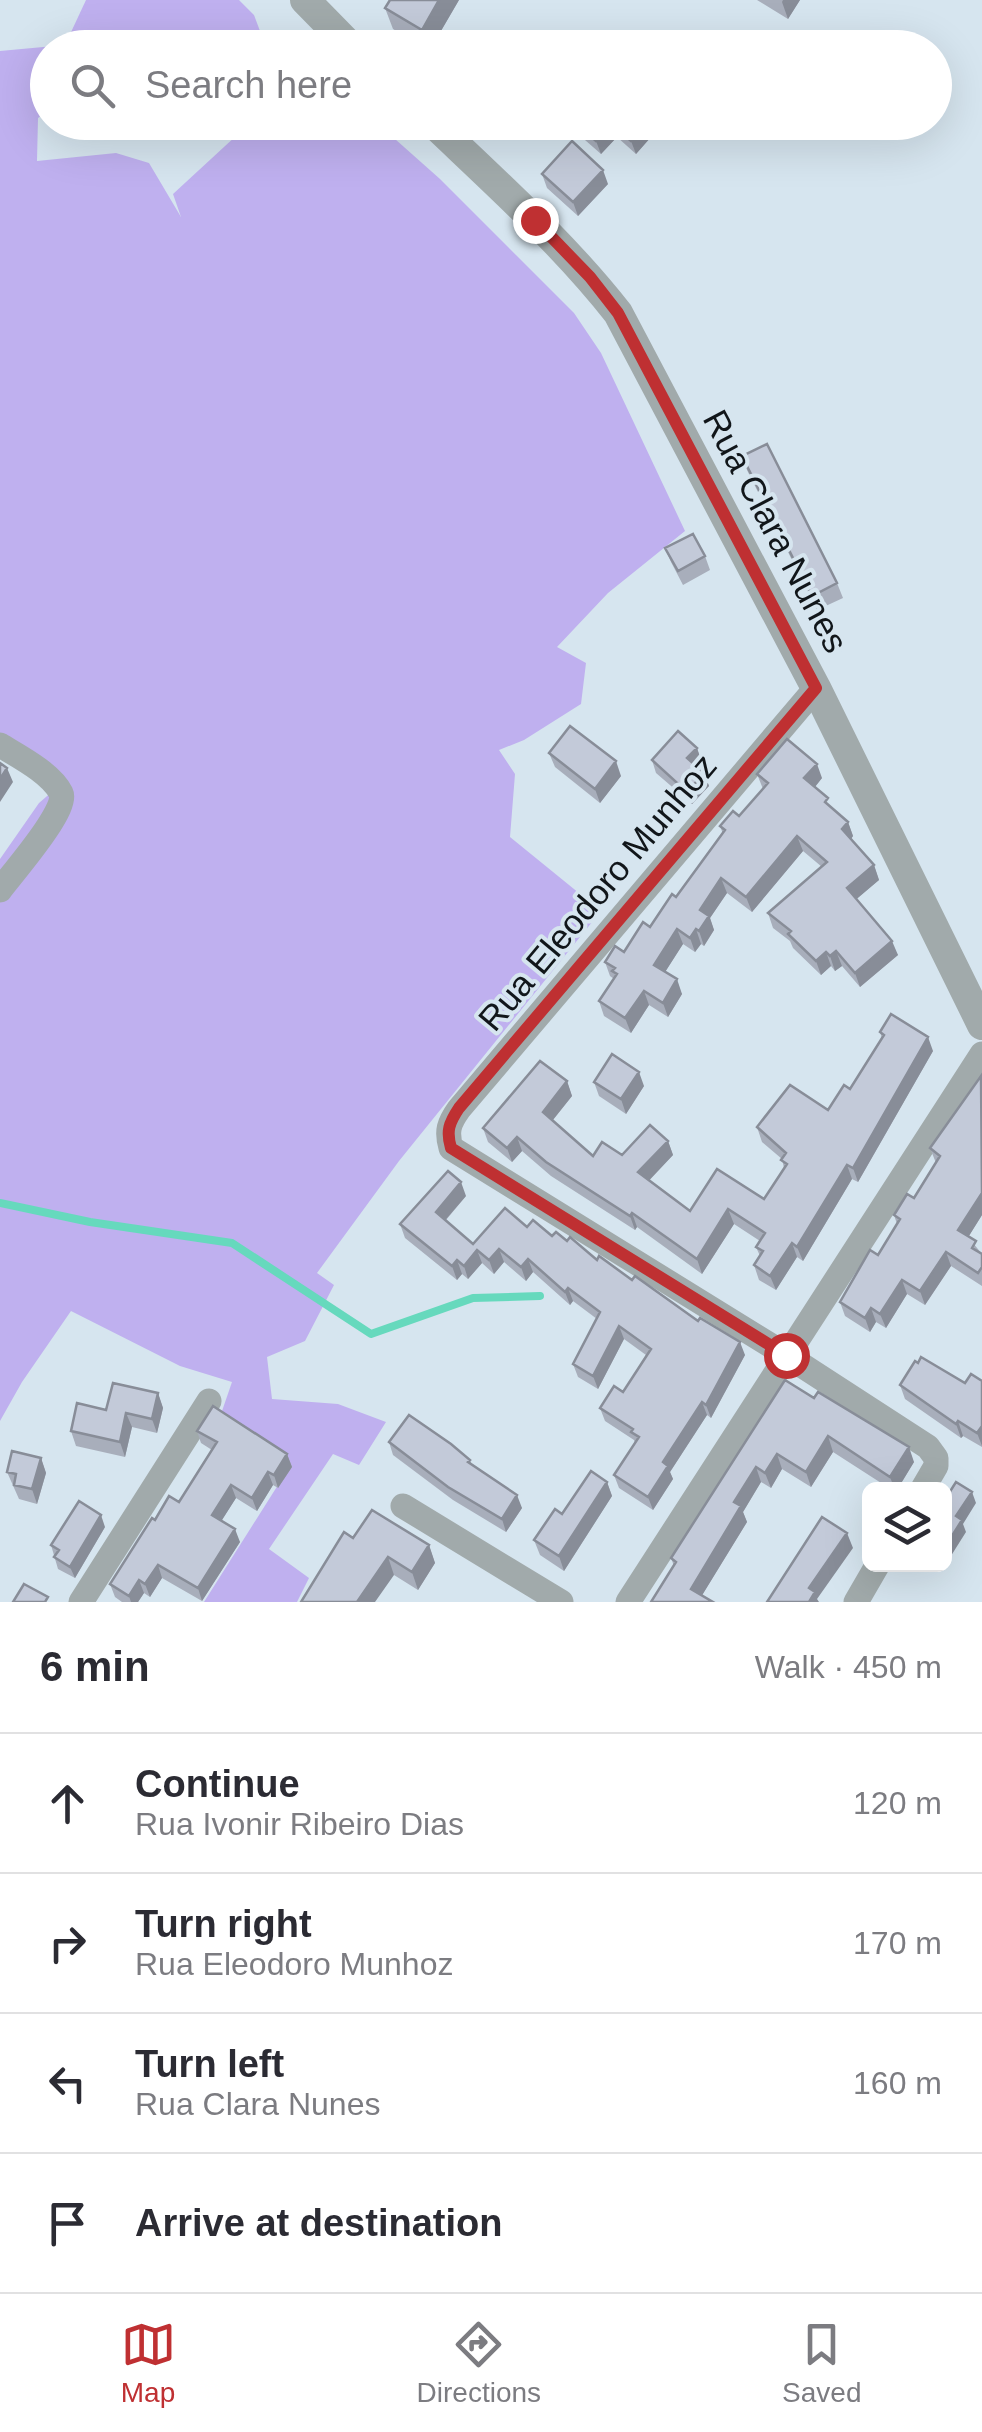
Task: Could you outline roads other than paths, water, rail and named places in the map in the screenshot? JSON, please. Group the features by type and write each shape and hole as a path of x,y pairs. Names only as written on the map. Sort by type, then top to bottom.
{"street":[{"path":"305,0 334,30"},
{"name":"Rua Clara Nunes","path":"451,140 535,220 590,277 618,313 816,688 982,1026"},
{"name":"Rua Eleodoro Munhoz","path":"786,1355 451,1148 447,1133 459,1108 816,688"},
{"path":"0,745 44,775 61,793 62,801 42,836 0,890"},
{"path":"628,1602 982,1054"},
{"path":"786,1355 928,1448 936,1458 936,1466 927,1482"},
{"path":"81,1602 208,1401"},
{"path":"403,1506 562,1602"},
{"path":"856,1602 873,1572"}],"waterway":[{"path":"0,1203 90,1222 232,1243 371,1334 473,1298 540,1296"}]}
